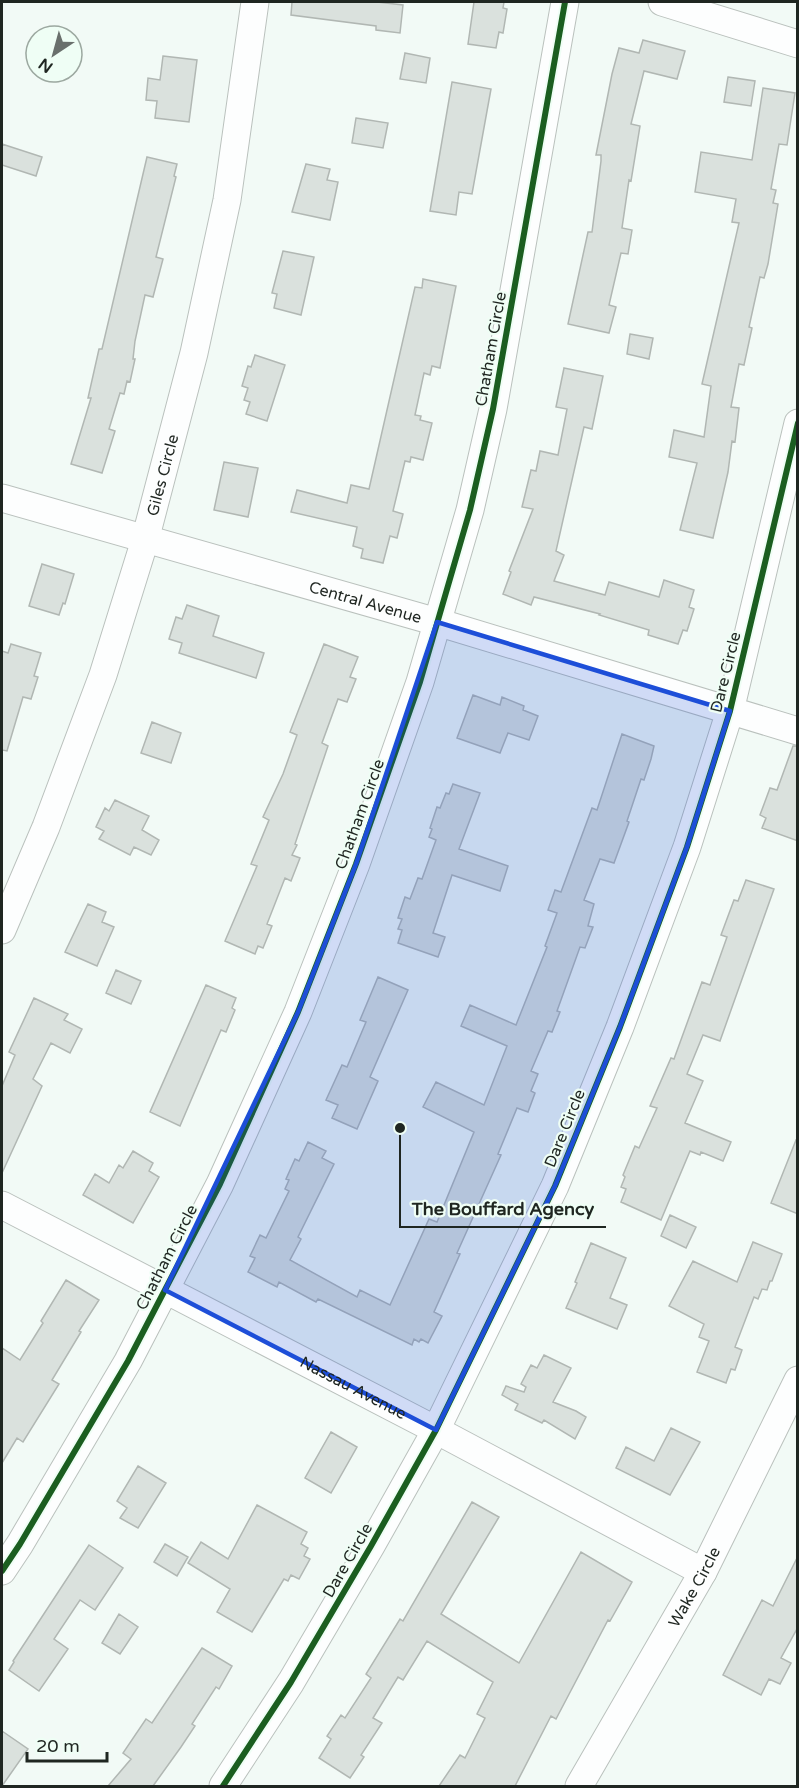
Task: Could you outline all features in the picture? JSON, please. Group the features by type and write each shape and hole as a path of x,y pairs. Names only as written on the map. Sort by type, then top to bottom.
{"street":[{"name":"Giles Circle","path":"2,930 46,827 103,675 145,540 194,353 227,200 255,2"},
{"name":"Chatham Circle","path":"2,1571 128,1361 219,1184 298,1012 356,864 420,682 470,510 494,409 565,2"},
{"path":"662,2 798,44"},
{"name":"Dare Circle","path":"223,1786 291,1682 436,1430 555,1186 620,1027 687,847 730,711 798,423"},
{"name":"Central Avenue","path":"2,498 437,622 798,731"},
{"name":"Nassau Avenue","path":"2,1205 436,1430 703,1572"},
{"name":"Wake Circle","path":"579,1786 703,1572 798,1380"}],"highlighted area":[{"path":"437,622 730,711 687,847 620,1027 555,1186 436,1430 165,1290 298,1012 356,864"}],"building":[{"path":"292,2 377,2 403,5 400,33 376,30 376,26 291,15"},
{"path":"474,2 504,2 503,8 507,9 503,33 499,32 496,48 468,44"},
{"path":"643,40 685,51 677,79 644,71 631,124 640,126 622,228 632,230 628,254 621,253 609,305 616,307 609,333 568,324 588,232 592,232 601,161 601,155 596,155 612,74 619,48 639,53"},
{"path":"405,53 430,58 426,83 400,79"},
{"path":"163,56 197,60 189,122 155,118 157,101 146,100 148,78 160,80"},
{"path":"728,77 755,81 751,106 724,102"},
{"path":"452,82 491,89 472,194 459,192 456,215 430,211"},
{"path":"763,88 795,93 787,145 779,144 771,189 776,190 773,203 778,204 768,264 764,278 760,277 749,327 752,328 744,365 739,364 731,407 739,408 735,442 732,441 728,472 713,538 680,530 697,463 669,457 674,430 704,437 711,386 702,384 739,223 732,222 736,199 695,192 701,152 752,160"},
{"path":"356,118 388,123 383,148 352,143"},
{"path":"2,144 42,157 36,176 2,165"},
{"path":"147,157 177,164 174,176 176,177 156,257 163,259 153,297 145,295 135,341 133,359 135,359 130,382 127,381 124,394 120,393 109,429 115,431 102,473 71,464 91,398 88,398 99,349 102,349"},
{"path":"306,164 330,169 327,180 338,182 330,220 292,212"},
{"path":"283,251 314,257 301,315 274,308 277,294 272,293"},
{"path":"423,279 456,286 440,368 432,366 430,375 424,373 415,415 421,416 420,420 432,423 423,460 411,457 410,462 405,461 393,511 403,514 397,538 390,536 383,563 361,558 363,549 353,546 357,527 291,512 297,490 347,503 351,485 369,489 415,287 422,288"},
{"path":"630,334 653,338 649,359 627,354"},
{"path":"255,355 285,365 267,421 246,414 250,402 244,400 248,388 242,386 248,366 251,367"},
{"path":"564,368 603,376 592,429 584,427 556,551 564,555 554,581 605,595 609,582 659,597 664,580 694,590 689,607 694,609 687,631 683,630 678,644 648,635 649,630 600,614 534,597 531,605 503,594 511,572 509,571 533,509 522,507 531,470 536,471 540,451 558,455 567,409 556,407"},
{"path":"224,462 258,468 248,517 214,510"},
{"path":"42,564 74,574 65,604 63,603 59,615 29,606"},
{"path":"187,605 219,616 213,636 264,653 256,678 179,653 182,643 169,639 176,617 182,619"},
{"path":"11,644 41,653 34,676 38,677 31,699 23,697 7,751 2,750 2,651 8,653"},
{"path":"324,644 358,657 350,677 356,679 347,702 338,699 322,743 328,746 292,855 300,858 291,881 285,878 267,924 272,926 263,948 258,946 255,954 225,941 257,866 251,864 269,820 263,817 283,774 297,735 290,732"},
{"path":"473,695 500,705 502,697 524,706 523,710 538,716 529,740 508,733 500,753 457,738"},
{"path":"152,722 181,733 171,763 141,753"},
{"path":"622,734 654,746 651,759 644,780 641,779 614,863 600,859 584,900 594,904 588,926 593,927 585,948 580,947 557,1011 560,1012 552,1032 548,1031 531,1071 538,1074 531,1091 535,1093 528,1112 517,1108 498,1154 501,1155 457,1253 460,1254 434,1312 442,1316 428,1343 421,1339 419,1342 414,1339 412,1345 318,1299 316,1302 279,1282 277,1287 248,1272 255,1258 250,1256 260,1235 266,1238 289,1191 285,1189 289,1180 286,1179 295,1159 299,1161 308,1142 326,1151 322,1158 334,1164 298,1237 301,1239 290,1260 357,1297 360,1290 390,1305 429,1219 437,1222 474,1132 423,1107 436,1082 484,1105 507,1046 461,1026 470,1005 516,1025 547,947 545,946 557,913 548,910 555,890 561,892 592,808 597,810"},
{"path":"793,746 798,746 798,841 762,828 766,818 760,815 770,788 777,790"},
{"path":"453,784 480,793 459,849 508,866 500,891 452,875 433,933 445,937 438,957 398,943 402,930 398,929 402,919 398,918 405,897 410,899 418,878 422,879 436,840 429,837 432,829 430,828 437,807 440,808 446,793 449,794"},
{"path":"115,800 149,816 142,830 159,840 151,855 134,847 130,855 99,839 104,831 96,827 105,808 109,811"},
{"path":"746,880 774,889 720,1041 703,1035 687,1074 703,1081 685,1123 731,1142 723,1161 701,1152 700,1155 690,1151 661,1220 621,1202 626,1189 621,1187 625,1177 623,1175 635,1146 639,1148 657,1108 650,1106 671,1058 674,1059 702,982 710,985 727,937 721,935 734,900 738,901"},
{"path":"88,904 106,912 102,922 114,927 97,966 65,952"},
{"path":"116,970 141,981 131,1004 106,993"},
{"path":"378,977 408,990 370,1077 378,1081 357,1129 332,1118 338,1105 326,1100 342,1065 347,1067 366,1022 360,1020"},
{"path":"206,985 236,998 232,1008 235,1010 226,1032 221,1030 180,1126 150,1112"},
{"path":"34,998 68,1014 64,1020 82,1029 70,1053 51,1043 33,1079 42,1086 2,1173 2,1086 15,1055 9,1052"},
{"path":"796,1140 798,1141 798,1214 771,1203"},
{"path":"133,1151 153,1163 149,1171 159,1177 133,1223 83,1195 95,1174 109,1183 119,1165 123,1168"},
{"path":"670,1215 696,1227 686,1248 661,1236"},
{"path":"753,1242 782,1254 767,1290 762,1289 758,1299 754,1297 735,1347 742,1350 735,1370 731,1369 726,1383 697,1372 709,1341 699,1337 704,1324 669,1306 693,1261 737,1282"},
{"path":"591,1243 626,1258 610,1298 627,1305 617,1329 566,1308"},
{"path":"66,1280 99,1300 52,1380 59,1384 23,1442 17,1438 2,1463 2,1348 20,1360"},
{"path":"544,1355 571,1368 553,1402 586,1417 575,1439 544,1420 542,1423 515,1410 518,1404 502,1395 506,1386 524,1392 526,1387 521,1384 531,1365 537,1368"},
{"path":"671,1428 700,1442 670,1495 616,1468 626,1447 654,1461"},
{"path":"331,1432 357,1447 331,1493 305,1478"},
{"path":"138,1466 166,1483 138,1528 120,1518 127,1508 117,1501"},
{"path":"472,1502 499,1517 441,1614 519,1663 581,1552 632,1582 610,1621 608,1620 556,1719 551,1716 515,1786 439,1786 460,1755 465,1758 485,1718 477,1714 493,1682 427,1641 403,1680 398,1677 373,1718 382,1723 361,1755 364,1757 350,1778 319,1758 331,1739 327,1736 341,1715 345,1718 371,1678 366,1674 400,1619 403,1621"},
{"path":"257,1505 307,1532 301,1544 308,1548 304,1556 310,1559 299,1579 291,1575 288,1581 284,1579 252,1632 217,1612 230,1589 188,1563 201,1542 228,1559"},
{"path":"165,1544 188,1557 177,1576 154,1562"},
{"path":"89,1545 123,1568 95,1610 80,1600 54,1639 68,1649 39,1691 9,1670"},
{"path":"798,1556 798,1627 781,1658 791,1663 780,1684 769,1679 761,1695 723,1675 762,1600 773,1606"},
{"path":"119,1614 138,1627 120,1654 102,1643"},
{"path":"202,1648 232,1666 219,1689 216,1687 192,1724 195,1726 181,1747 153,1786 108,1786 131,1759 123,1753 146,1719 152,1723"},
{"path":"2,1731 28,1749 2,1786"}],"cycle path":[{"path":"2,1571 128,1361 220,1184 298,1012 356,864 420,682 470,510 493,409 565,2"},
{"path":"223,1786 291,1682 436,1430 555,1186 620,1027 687,847 730,711 798,423"}],"place":[{"name":"The Bouffard Agency","path":"400,1128"}]}
